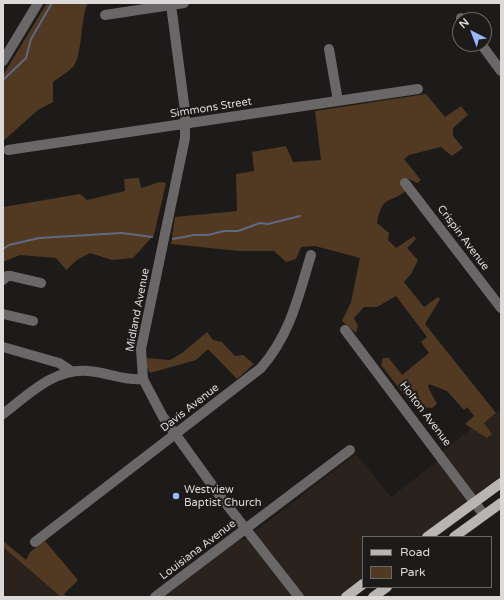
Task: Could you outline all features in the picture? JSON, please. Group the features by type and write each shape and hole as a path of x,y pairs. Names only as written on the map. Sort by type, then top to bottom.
{"main road":[{"path":"428,536 501,482"},
{"path":"455,536 501,503"},
{"path":"346,597 362,585"},
{"path":"373,597 386,588"}],"street":[{"path":"3,62 38,3"},
{"path":"105,15 184,3"},
{"name":"Midland Avenue","path":"171,5 185,124 185,138 141,349 142,379 174,435 299,597"},
{"path":"330,49 338,101"},
{"path":"487,52 501,71"},
{"name":"Simmons Street","path":"8,150 418,89"},
{"name":"Crispin Avenue","path":"405,183 501,308"},
{"name":"Davis Avenue","path":"35,542 254,374 273,354 288,328 312,255"},
{"path":"3,280 7,276 11,276 41,283"},
{"path":"3,314 33,321"},
{"name":"Holton Avenue","path":"345,330 484,515"},
{"path":"3,347 59,363 71,371"},
{"path":"3,414 44,383 71,371 89,371 124,379 142,379"},
{"name":"Louisiana Avenue","path":"155,597 246,530 350,450"}],"shaded area":[{"path":"501,409 501,476 420,536 362,536 362,580 340,597 163,597 240,540 245,539 356,454 391,497 439,460 444,450 472,428 487,438 492,434 484,423"},
{"path":"3,547 5,549 61,597 3,597"}],"green space":[{"path":"47,3 88,3 85,9 80,45 76,61 71,69 53,82 53,102 38,110 3,141 3,75"},
{"path":"426,94 445,117 461,106 468,115 453,128 453,136 463,148 452,156 441,147 409,155 404,159 421,180 417,183 407,178 402,182 406,191 384,204 381,208 377,223 389,233 388,240 396,248 414,236 416,239 407,248 418,260 411,274 404,282 424,307 438,297 440,299 425,324 496,413 484,423 492,434 487,438 465,424 474,416 467,407 464,410 447,391 429,384 428,387 437,404 432,408 413,406 381,365 383,358 389,358 402,375 429,353 421,342 427,337 396,296 377,307 364,307 354,318 358,326 356,333 342,321 351,302 360,258 315,246 301,247 296,259 286,262 274,251 239,251 171,244 175,217 237,211 236,174 254,171 252,152 286,146 293,162 321,160 315,111"},
{"path":"139,178 141,188 160,182 166,183 154,235 133,258 112,260 90,253 77,260 66,270 56,258 20,255 3,262 3,207 80,194 87,200 125,191 124,179"},
{"path":"207,332 213,340 222,342 235,356 243,355 254,364 237,379 208,349 196,360 150,373 146,366 147,358 170,360 182,353"},
{"path":"3,541 26,560 30,552 45,541 78,580 64,594 67,597 61,597 3,547"}],"waterway":[{"path":"3,80 26,58 31,39 52,3"},
{"path":"173,239 194,235 208,235 224,231 238,231 260,223 268,224 300,216"},
{"path":"3,249 9,245 39,238 122,233 152,237"}],"place":[{"name":"Westview Baptist Church","path":"176,496"}]}
